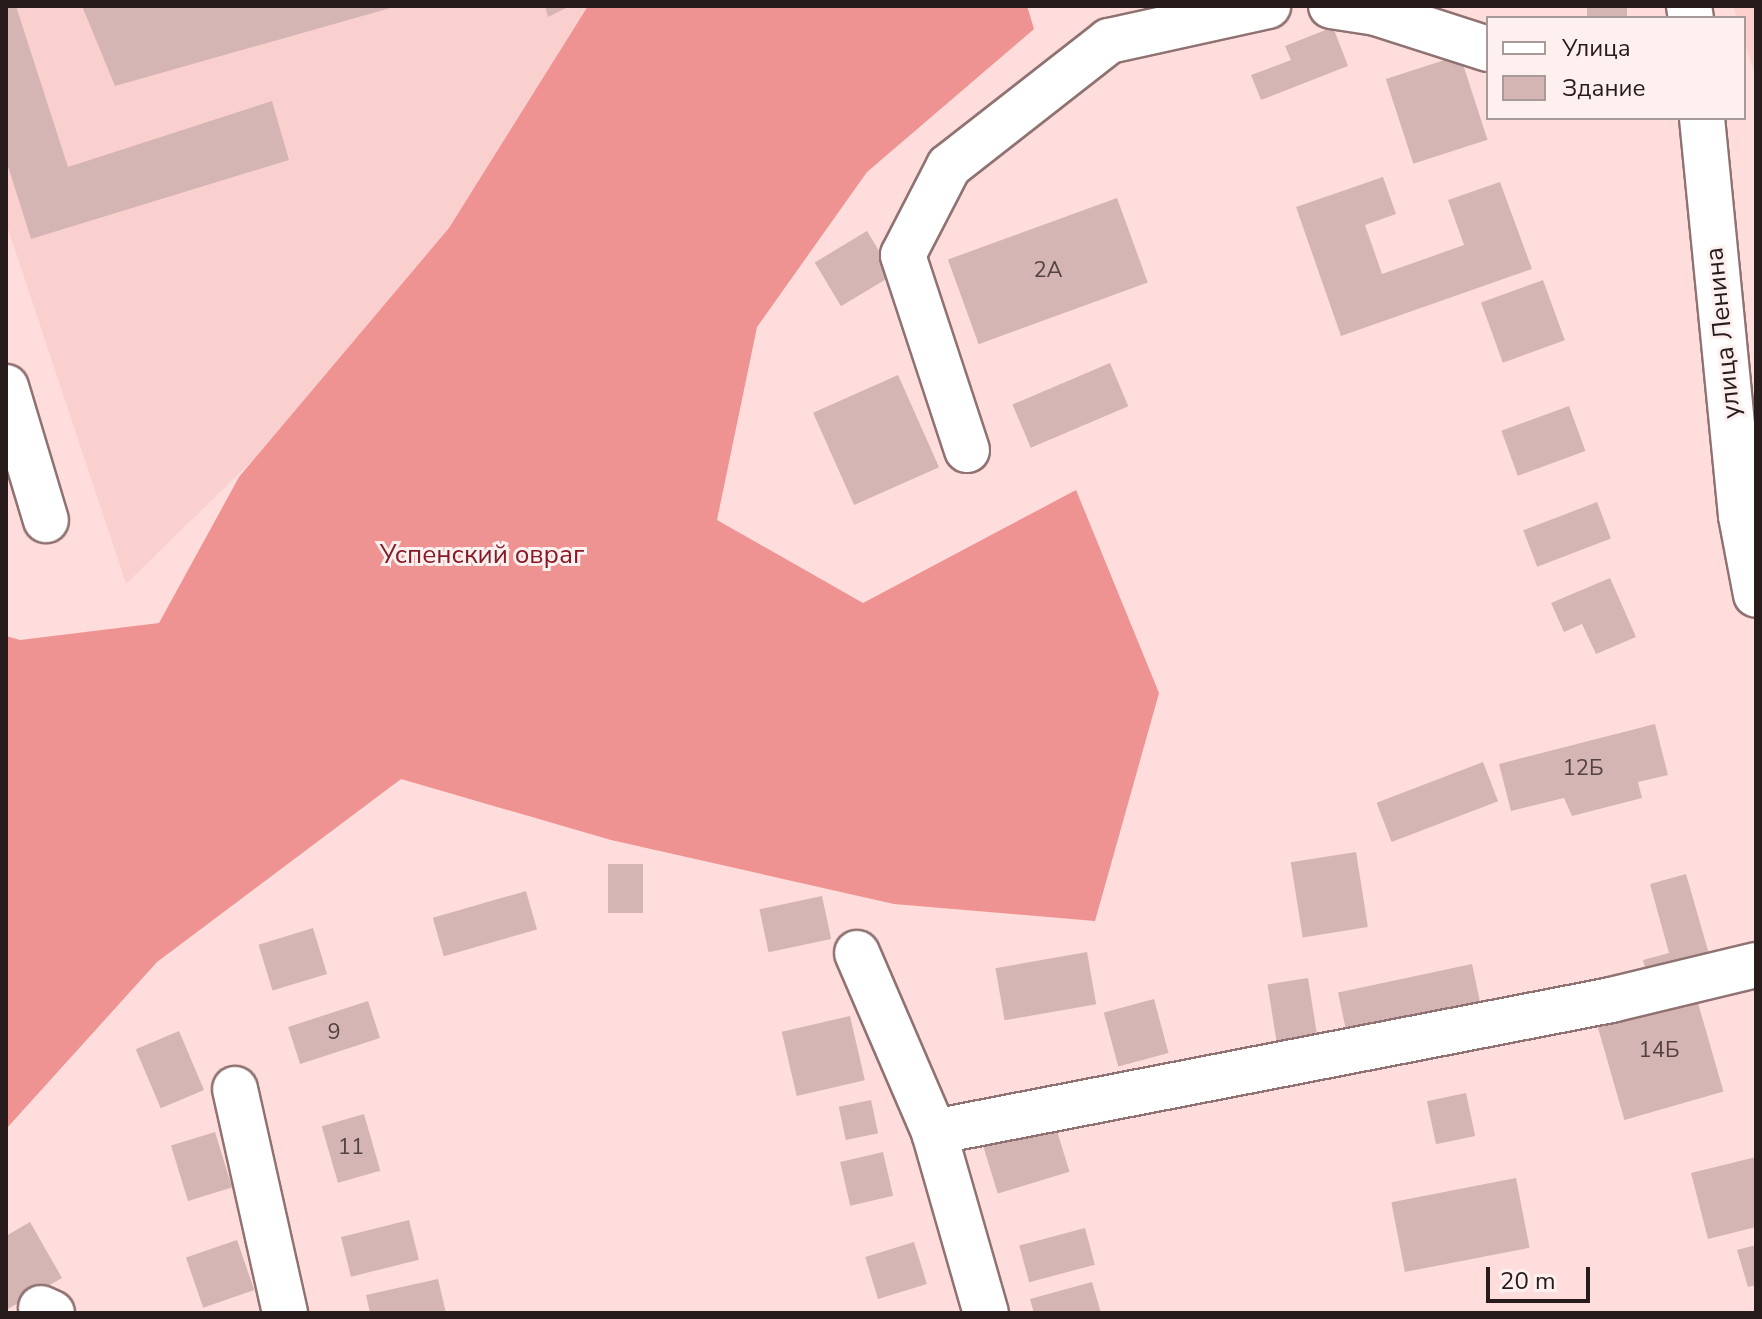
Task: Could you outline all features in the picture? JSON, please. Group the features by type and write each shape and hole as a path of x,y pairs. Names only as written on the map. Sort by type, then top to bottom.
{"street":[{"path":"967,450 903,255 949,166 1109,41 1268,6"},
{"path":"1331,6 1376,13 1486,48"},
{"name":"улица Ленина","path":"1702,120 1756,595"},
{"path":"6,387 46,520"},
{"path":"857,953 934,1132 986,1313"},
{"path":"934,1132 1611,1000 1756,965"},
{"path":"235,1089 285,1313"}],"shaded area":[{"path":"6,6 718,6 126,584 6,223"},
{"path":"1733,6 1756,6 1756,78 1746,47 1746,16 1736,16"}],"green space":[{"name":"Успенский овраг","path":"588,6 1027,6 1034,29 867,172 757,327 717,520 863,603 1076,490 1159,693 1095,921 894,904 611,840 401,779 157,962 6,1129 6,636 20,640 159,623 239,477 449,228"}],"building":[{"path":"6,6 16,6 68,167 272,101 289,160 31,239 6,160"},
{"path":"82,6 394,6 394,7 115,86"},
{"path":"545,6 570,6 548,17"},
{"path":"1587,6 1627,6 1627,16 1587,16"},
{"path":"1333,27 1348,66 1261,100 1251,75 1291,60 1285,46"},
{"path":"1460,55 1488,140 1413,164 1386,79"},
{"path":"1383,177 1396,214 1365,225 1382,274 1464,245 1448,200 1500,182 1532,269 1341,336 1296,207"},
{"path":"1117,198 1148,283 979,344 948,260"},
{"path":"867,231 893,275 841,306 815,262"},
{"path":"1543,280 1565,340 1503,363 1481,303"},
{"path":"1110,363 1128,406 1031,448 1012,404"},
{"path":"898,375 939,467 854,505 813,413"},
{"path":"1569,406 1585,451 1518,476 1501,431"},
{"path":"1597,502 1611,538 1537,567 1523,530"},
{"path":"1610,578 1636,637 1596,654 1582,624 1564,632 1551,603"},
{"path":"1655,724 1668,775 1638,782 1642,798 1572,816 1564,798 1511,811 1499,764"},
{"path":"1483,762 1498,801 1392,842 1377,803"},
{"path":"1356,852 1368,927 1303,937 1291,862"},
{"path":"608,864 643,864 643,913 608,913"},
{"path":"1686,874 1713,968 1650,986 1643,960 1669,953 1650,884"},
{"path":"526,891 537,929 444,956 433,918"},
{"path":"822,896 831,939 769,952 759,909"},
{"path":"313,928 327,974 273,991 258,945"},
{"path":"1087,952 1096,1004 1005,1020 995,968"},
{"path":"1472,964 1482,1013 1348,1041 1338,992"},
{"path":"1308,978 1318,1038 1277,1045 1268,984"},
{"path":"1692,982 1723,1092 1624,1120 1593,1010"},
{"path":"1154,999 1168,1053 1118,1067 1104,1012"},
{"path":"368,1001 380,1038 300,1064 288,1027"},
{"path":"850,1016 865,1080 797,1096 782,1032"},
{"path":"179,1031 204,1090 161,1108 136,1049"},
{"path":"1466,1093 1475,1136 1436,1144 1427,1101"},
{"path":"871,1100 878,1133 846,1140 839,1107"},
{"path":"364,1114 380,1171 338,1183 322,1126"},
{"path":"1054,1121 1069,1172 998,1194 982,1143"},
{"path":"215,1132 232,1187 188,1201 171,1145"},
{"path":"883,1152 893,1196 850,1206 840,1162"},
{"path":"1756,1157 1756,1227 1708,1239 1691,1173"},
{"path":"1516,1178 1530,1248 1405,1272 1391,1202"},
{"path":"409,1220 419,1260 351,1277 341,1237"},
{"path":"30,1222 62,1278 6,1310 6,1236"},
{"path":"1085,1228 1095,1265 1029,1282 1019,1246"},
{"path":"237,1240 254,1290 203,1308 186,1258"},
{"path":"914,1242 927,1284 878,1299 865,1257"},
{"path":"1756,1245 1756,1285 1748,1287 1737,1250"},
{"path":"438,1279 446,1313 370,1313 366,1295"},
{"path":"1092,1282 1101,1313 1034,1313 1030,1299"}]}
